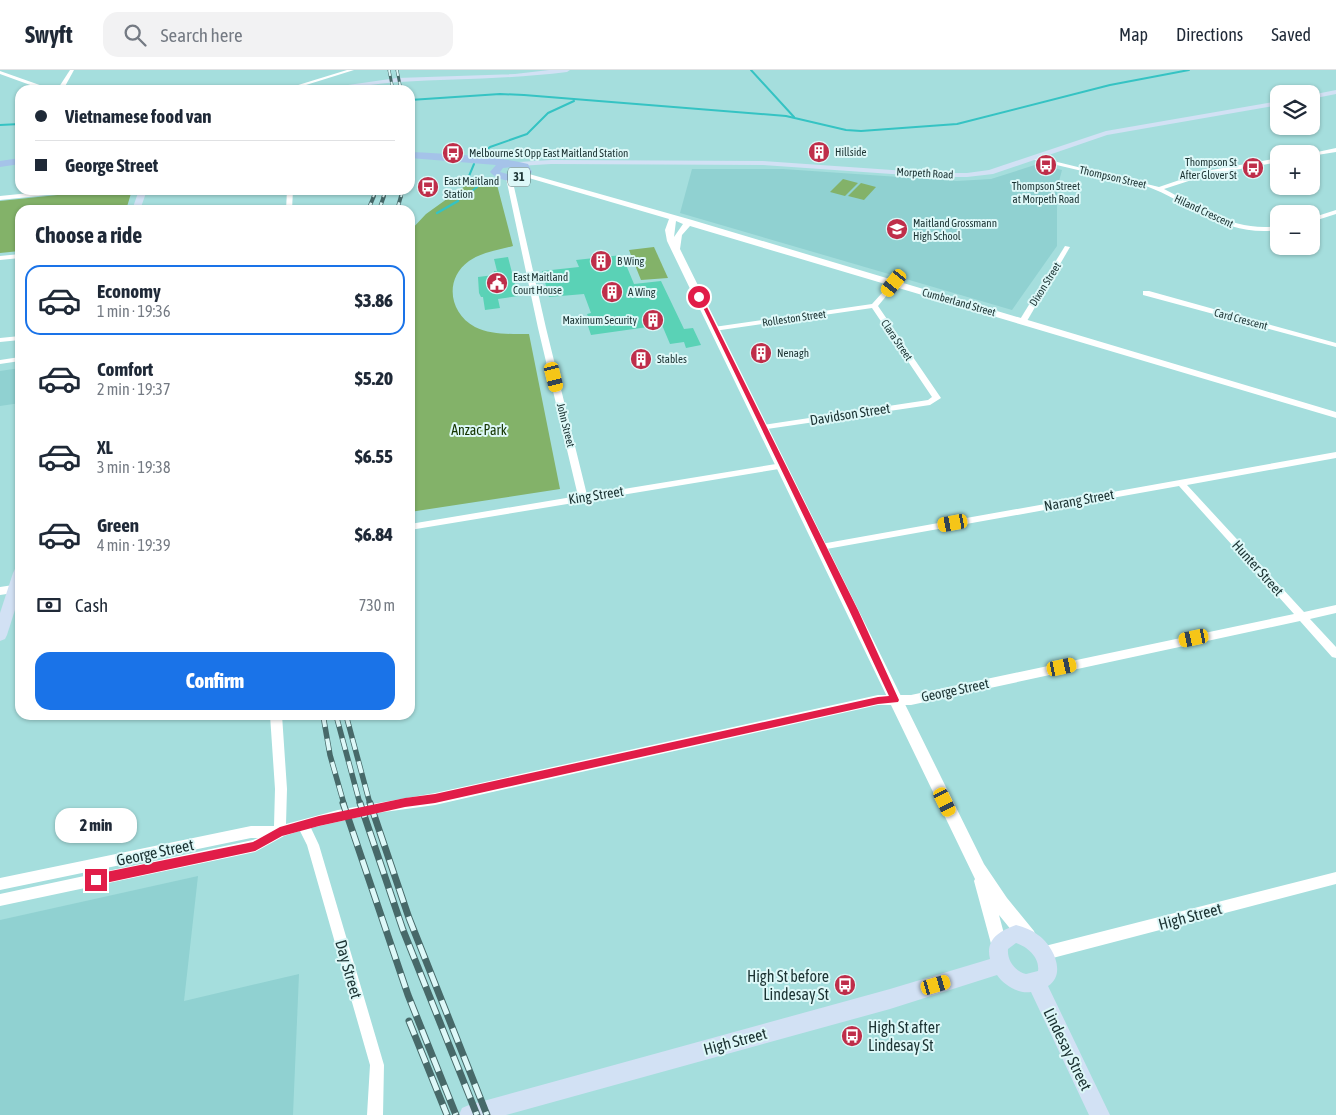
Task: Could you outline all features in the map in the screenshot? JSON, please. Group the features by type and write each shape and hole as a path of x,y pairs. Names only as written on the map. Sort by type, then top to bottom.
{"main road":[{"path":"355,85 422,78 516,76 567,70"},
{"path":"1320,95 1336,92"},
{"name":"Morpeth Road","path":"520,168 563,162 755,162 935,175 967,175 990,172 1106,133 1270,105"},
{"name":"31","path":"415,155 462,158 520,168"},
{"path":"0,164 15,162"},
{"name":"31","path":"483,162 491,166 499,176 509,178 520,168"},
{"name":"31","path":"495,172 500,166 520,168"},
{"path":"0,636 15,594"},
{"path":"1016,934 1028,937 1039,945 1045,953 1048,966 1041,980 1036,983 1019,982 1009,976 1000,955 1006,937 1016,934"},
{"name":"High Street","path":"469,1115 572,1085 890,999 1000,955"},
{"name":"Lindesay Street","path":"1036,983 1100,1115"}],"street":[{"path":"63,85 72,70"},
{"path":"302,85 352,70"},
{"path":"0,72 35,85"},
{"path":"1320,153 1336,150"},
{"name":"Thompson Street","path":"1033,158 1159,189 1206,173 1270,162"},
{"name":"Cumberland Street","path":"520,168 673,218 1336,415"},
{"name":"John Street","path":"509,178 542,328 584,497"},
{"name":"Hiland Crescent","path":"1159,189 1242,228 1257,231 1270,229"},
{"path":"0,198 28,195"},
{"path":"1320,217 1336,212"},
{"path":"673,218 668,234 821,547 854,610 895,700 978,869 1001,904 1028,937"},
{"path":"676,249 678,234 689,222"},
{"name":"Dixon Street","path":"1023,321 1067,247"},
{"path":"0,258 15,256"},
{"name":"Clara Street","path":"894,283 874,306 937,398"},
{"name":"Card Crescent","path":"1146,293 1336,345"},
{"name":"Rolleston Street","path":"714,328 874,306"},
{"path":"0,340 15,338"},
{"path":"0,362 15,360"},
{"name":"Davidson Street","path":"763,428 930,402 937,398"},
{"name":"Narang Street","path":"821,547 1336,455"},
{"name":"King Street","path":"415,526 782,466"},
{"name":"Hunter Street","path":"1180,482 1336,654"},
{"path":"0,591 15,588"},
{"name":"George Street","path":"0,884 251,832 280,832 319,821 405,803 435,799 878,700 911,700 1336,609"},
{"path":"276,720 281,772 280,832"},
{"name":"Day Street","path":"304,826 314,845 377,1065 374,1115"},
{"name":"George Street","path":"0,900 255,846 280,832"},
{"path":"978,869 1000,955"},
{"name":"High Street","path":"1045,953 1336,878"}],"shaded area":[{"name":"Maitland Grossmann High School","path":"1038,164 1062,170 1057,189 1057,246 1012,310 680,213 692,169 783,169 957,181 991,179"},
{"path":"15,369 15,404 0,406 0,371"},
{"path":"198,876 184,1001 299,974 293,1115 0,1115 0,920"}],"green space":[{"path":"843,179 858,183 845,196 830,192"},
{"name":"Anzac Park","path":"496,181 513,246 485,253 469,261 461,268 453,286 455,305 466,321 481,330 495,333 529,334 560,489 415,511 415,226 426,214 465,186"},
{"path":"861,183 876,187 864,200 848,196"},
{"path":"57,195 130,195 128,205 15,205 15,252 0,253 0,201"},
{"path":"654,247 668,278 641,280 629,250"}],"building":[{"path":"622,255 634,284 661,281 684,329 693,328 701,345 686,348 684,342 670,344 662,325 591,335 586,320 589,319 587,314 591,313 584,294 549,297 542,271 579,267 576,260"},
{"name":"East Maitland Court House","path":"508,257 518,296 498,299 500,308 485,310 483,297 479,293 478,277 494,275 494,271 497,271 494,259"},
{"name":"Nenagh","path":"765,347 770,357 757,359 752,349"}],"waterway":[{"path":"751,70 794,117"},
{"path":"415,100 500,94 524,95 786,116 846,130 861,131 957,124 1110,85 1189,70"},
{"path":"479,156 490,147 527,134 548,113 574,101"},
{"path":"0,125 15,124"},
{"path":"471,180 469,176 474,164"},
{"path":"467,195 477,187 477,183"},
{"path":"437,213 458,201"}],"railway":[{"path":"389,70 392,85"},
{"path":"397,70 400,85"},
{"path":"370,205 374,196"},
{"path":"381,205 384,196"},
{"path":"398,205 401,196"},
{"path":"324,720 330,755 344,804"},
{"path":"337,720 360,804"},
{"path":"347,720 370,804"},
{"path":"343,803 408,995 456,1115"},
{"path":"360,803 403,930 477,1115"},
{"path":"370,803 409,918 487,1115"},
{"path":"409,1021 447,1115"}],"place":[{"name":"Hillside","path":"819,152"},
{"name":"Melbourne St Opp East Maitland Station","path":"453,153"},
{"name":"Thompson Street at Morpeth Road","path":"1046,165"},
{"name":"Thompson St After Glover St","path":"1253,168"},
{"name":"East Maitland Station","path":"428,187"},
{"name":"Maitland Grossmann High School","path":"897,229"},
{"name":"B Wing","path":"601,261"},
{"name":"East Maitland Court House","path":"497,283"},
{"name":"A Wing","path":"612,292"},
{"name":"Maximum Security","path":"653,320"},
{"name":"Nenagh","path":"761,353"},
{"name":"Stables","path":"641,359"},
{"name":"High St before Lindesay St","path":"845,985"},
{"name":"High St after Lindesay St","path":"852,1036"}],"route":[{"path":"96,880 255,846 280,832 319,821 405,803 435,799 878,700 895,700 854,610 821,547 699,297"}]}
